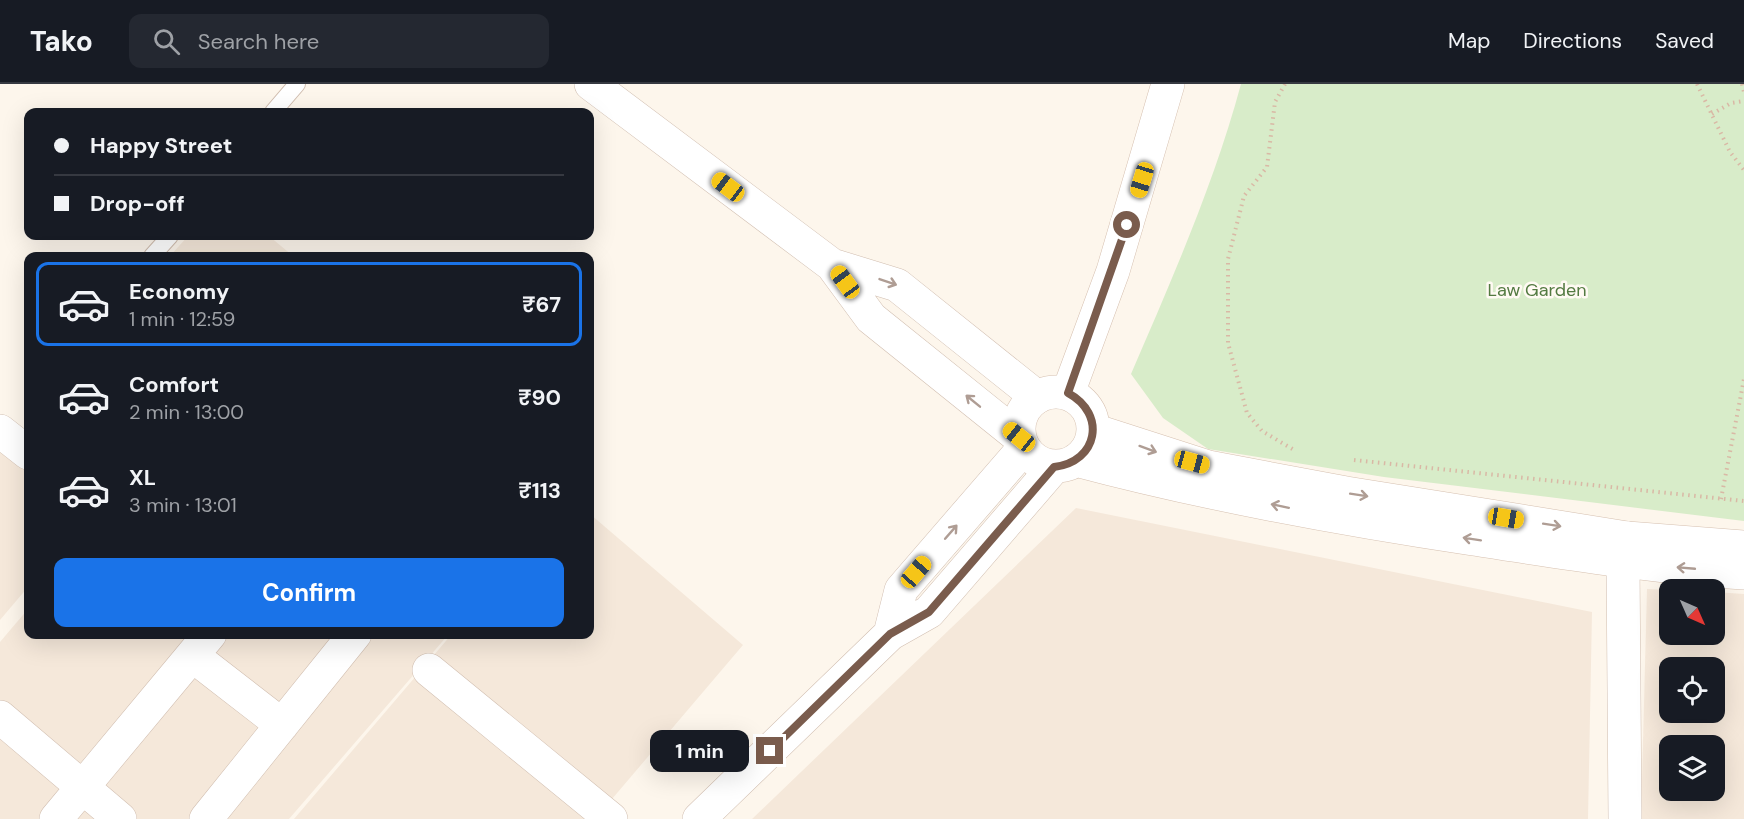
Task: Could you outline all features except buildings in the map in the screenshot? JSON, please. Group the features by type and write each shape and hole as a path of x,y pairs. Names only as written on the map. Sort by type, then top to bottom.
{"street":[{"path":"591,84 832,265 871,318 1021,443 1031,458 1342,519 1625,551 1744,547"},
{"path":"890,634 901,590 1021,443 1022,413 1052,395 1113,271 1168,84"},
{"path":"699,819 890,634 929,612 1065,464 1091,442 1092,418 1087,407 1052,395 897,285 832,265"},
{"path":"1093,430 1208,467 1744,573"},
{"path":"0,431 24,450"},
{"path":"1625,551 1625,819"},
{"path":"206,819 351,639"},
{"path":"56,819 202,645 282,725"},
{"path":"429,670 593,814"},
{"path":"0,717 120,819"}],"lane":[{"path":"276,108 297,84"},
{"path":"156,252 166,240"}],"path":[{"path":"1285,84 1275,102 1267,166 1244,196 1227,259 1228,343 1247,414 1262,431 1303,455"},
{"path":"1697,84 1730,152 1744,171"},
{"path":"1742,84 1744,92"},
{"path":"1712,114 1731,103 1744,101"},
{"path":"1721,499 1744,379"},
{"path":"1350,460 1744,501"}],"shaded area":[{"path":"184,240 274,240 288,252 174,252"},
{"path":"0,440 24,461 24,592 0,620"},
{"path":"1076,508 1592,612 1588,819 752,819"},
{"path":"594,517 743,645 595,819 294,819 448,639 594,639"},
{"path":"1647,589 1659,590 1659,645 1725,645 1725,593 1744,594 1744,819 1641,819"},
{"path":"24,614 24,639 445,639 289,819 0,819 0,642"}],"green space":[{"name":"Law Garden","path":"1241,84 1744,84 1744,521 1384,477 1208,449 1163,418 1131,374 1205,195"}],"route":[{"path":"770,751 890,634 929,612 1054,467 1066,466 1085,452 1091,442 1092,418 1087,407 1068,393 1113,271 1127,225"}]}
